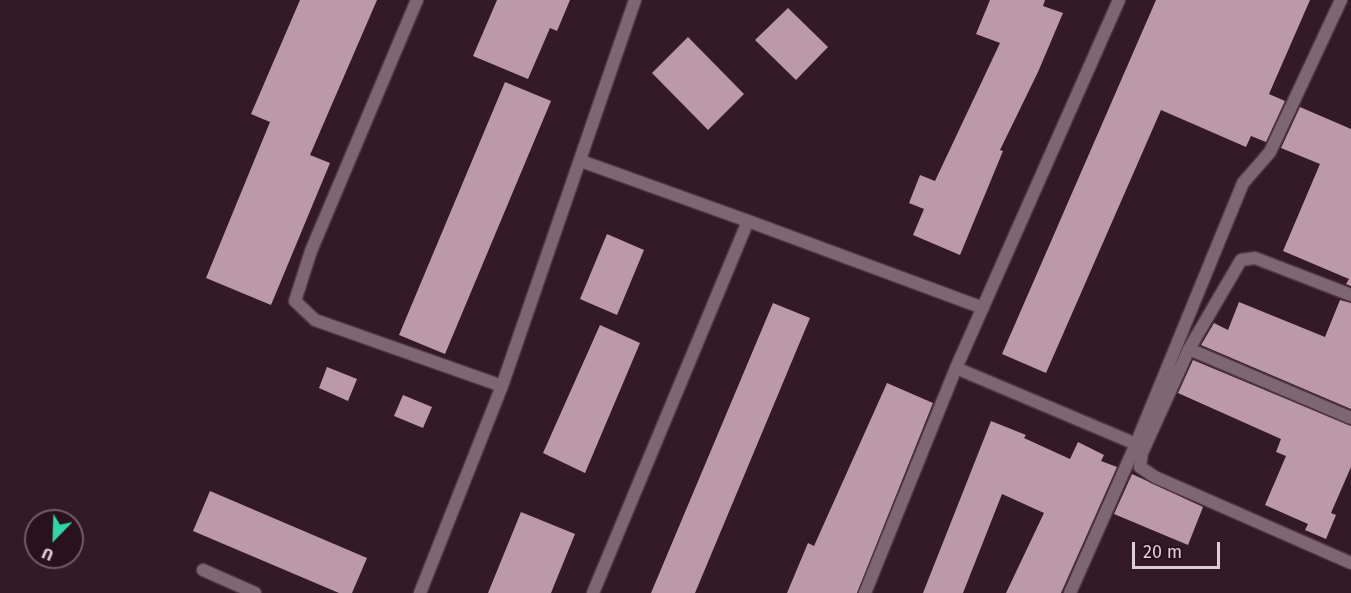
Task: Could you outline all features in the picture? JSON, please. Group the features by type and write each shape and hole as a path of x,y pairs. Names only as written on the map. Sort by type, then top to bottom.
{"street":[{"path":"417,0 311,251 295,301 315,320 502,386"},
{"path":"420,593 502,386 635,0"},
{"path":"865,593 956,368 1119,0"},
{"path":"1070,593 1136,444 1243,183 1270,152 1341,0"},
{"path":"581,161 983,308"},
{"path":"592,593 748,221"},
{"path":"1351,294 1254,258 1242,260 1189,349 1142,453 1140,467 1155,477 1351,564"},
{"path":"1189,349 1351,418"},
{"path":"956,368 1136,444"},
{"path":"203,570 255,593"}],"building":[{"path":"300,0 377,0 310,155 330,163 271,305 206,278 270,122 251,114"},
{"path":"497,0 570,0 557,31 550,28 528,79 473,56"},
{"path":"990,0 1045,0 1043,6 1063,13 1038,72 1000,150 1003,151 960,255 913,235 924,209 909,203 920,175 935,181 1000,43 976,34"},
{"path":"1156,0 1310,0 1269,94 1285,101 1266,142 1251,136 1246,147 1161,110 1046,373 1002,354"},
{"path":"788,8 828,47 796,80 755,40"},
{"path":"688,37 744,94 708,130 652,73"},
{"path":"505,82 551,101 445,354 399,335"},
{"path":"1300,107 1351,129 1351,286 1346,284 1349,279 1283,251 1320,164 1281,148"},
{"path":"607,234 644,250 617,315 580,299"},
{"path":"1340,300 1351,303 1351,409 1201,345 1214,323 1228,330 1239,302 1325,337"},
{"path":"773,303 810,318 695,593 651,593"},
{"path":"600,325 640,343 585,473 543,453"},
{"path":"1193,360 1351,426 1351,467 1331,513 1336,515 1326,539 1305,530 1308,524 1265,505 1286,456 1276,452 1281,439 1178,393"},
{"path":"327,367 357,379 348,401 319,388"},
{"path":"887,383 933,403 857,593 787,593 808,543 814,546"},
{"path":"403,395 432,407 423,428 394,416"},
{"path":"991,421 1026,435 1024,438 1070,459 1078,442 1104,455 1101,461 1117,467 1061,593 1006,593 1044,513 1002,494 963,593 923,593"},
{"path":"1132,474 1203,507 1188,545 1114,514"},
{"path":"210,491 367,558 352,593 339,593 193,531"},
{"path":"521,512 575,534 551,593 488,593"}]}
